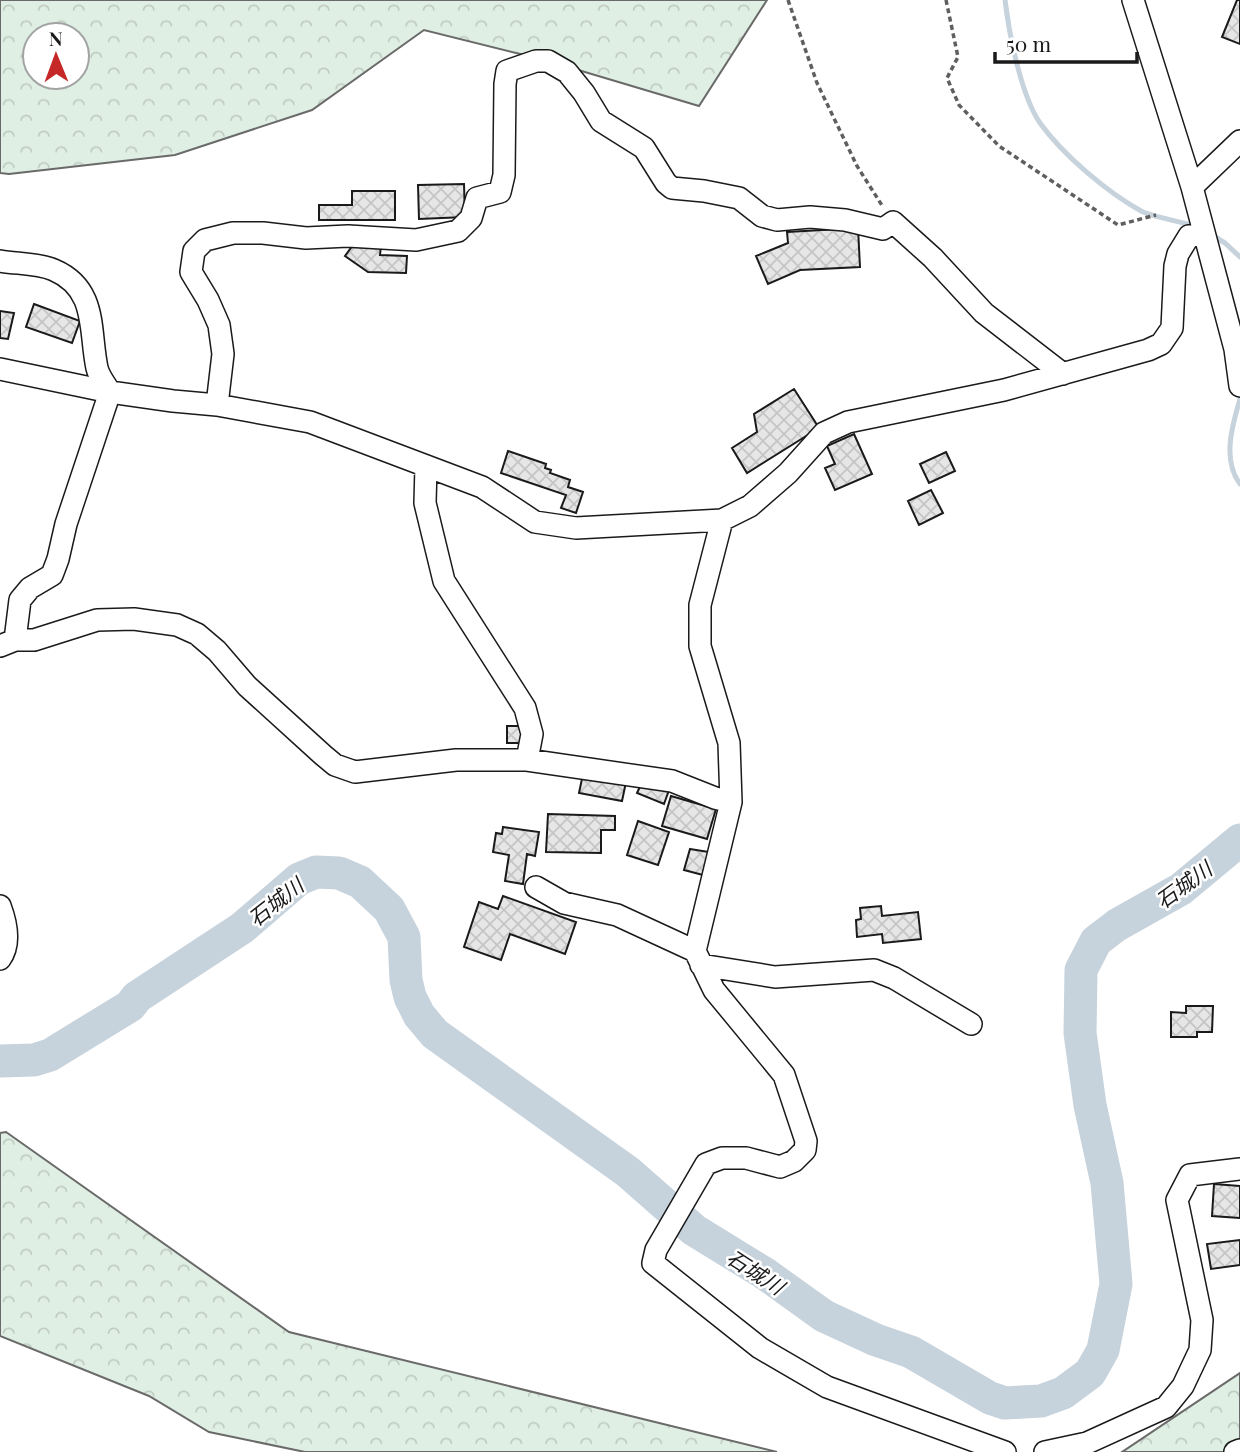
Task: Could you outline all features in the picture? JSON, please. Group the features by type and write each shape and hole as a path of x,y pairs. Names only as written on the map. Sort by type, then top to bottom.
{"street":[{"path":"1133,0 1192,187 1235,349 1240,386"},
{"path":"217,405 223,354 219,325 191,272 194,251 205,240 233,233 306,238 348,236 416,240 458,231 471,218 477,198 500,192 504,175 507,71 536,61 548,61 567,72 601,121 644,148 672,188 739,198 762,216 777,220 810,217 845,220 883,229 893,222 933,258 984,313 1063,374"},
{"path":"1192,187 1240,141"},
{"path":"0,369 110,392 217,405 310,422 482,487 535,522 576,527 722,520 750,506 788,472 824,433 848,422 1004,390 1148,350 1161,344 1172,328 1173,287 1178,254 1189,236 1204,234"},
{"path":"0,261 52,268 67,277 81,292 92,318 98,372 110,392 66,524 58,559 51,575 30,588 20,600 7,643 34,640 97,620 134,620 177,625 197,634 247,686 313,747 335,765 355,772 456,760 527,760 672,781 732,802"},
{"path":"426,466 425,503 444,581 525,708 532,734 527,760"},
{"path":"722,520 700,605 700,646 729,743 732,802 698,958 714,990 784,1075 806,1141 805,1150 794,1161 780,1167 746,1158 722,1158 706,1164 656,1250 653,1263 760,1348 827,1387 1005,1452"},
{"path":"536,887 564,903 617,915 698,958 775,976 874,970 894,978 971,1024"},
{"path":"0,906 6,921 5,952 0,959"},
{"path":"1045,1452 1087,1443 1166,1408 1183,1386 1200,1350 1202,1320 1177,1199 1190,1175 1240,1169"},
{"path":"1235,1452 1240,1450"}],"path":[{"path":"788,0 817,83 851,154 893,222"},
{"path":"946,0 958,57 947,78 959,105 999,146 1118,225 1156,215"}],"green space":[{"path":"0,0 767,0 699,106 548,61 424,30 312,110 175,155 0,173"},
{"path":"6,1132 289,1332 777,1452 305,1452 209,1432 149,1396 0,1336 0,1133"},
{"path":"1240,1373 1240,1452 1122,1452"}],"building":[{"path":"1237,0 1240,0 1240,44 1222,37"},
{"path":"464,184 465,217 419,219 418,185"},
{"path":"352,191 395,191 395,220 319,220 319,205 352,205"},
{"path":"858,228 860,267 800,270 768,284 756,256 788,243 787,232"},
{"path":"353,245 381,246 380,255 407,256 406,273 368,272 345,256"},
{"path":"34,304 80,321 72,343 26,327"},
{"path":"0,311 14,313 8,339 0,338"},
{"path":"794,389 819,428 747,473 732,448 757,432 754,414"},
{"path":"854,434 872,474 835,490 825,468 835,464 827,446"},
{"path":"508,451 546,464 545,468 551,470 550,473 570,480 568,487 583,492 576,513 561,508 566,495 501,473"},
{"path":"946,452 955,471 929,483 920,464"},
{"path":"931,490 943,513 919,525 908,501"},
{"path":"507,726 523,726 523,743 507,743"},
{"path":"583,774 626,782 622,801 579,793"},
{"path":"643,780 669,790 664,804 637,793"},
{"path":"671,796 716,809 707,839 662,826"},
{"path":"548,814 615,816 615,830 601,830 601,853 546,852"},
{"path":"638,821 669,832 658,865 627,855"},
{"path":"503,827 539,832 535,856 527,854 523,884 505,881 509,855 493,852 496,833 502,834"},
{"path":"690,849 709,852 703,875 684,870"},
{"path":"503,896 576,922 565,954 510,934 501,960 464,947 479,902 498,909"},
{"path":"881,906 882,916 918,912 921,939 883,943 882,934 857,937 856,920 861,919 860,908"},
{"path":"1186,1006 1213,1006 1212,1032 1197,1032 1197,1037 1171,1037 1171,1012 1186,1013"},
{"path":"1214,1184 1240,1186 1240,1218 1212,1216"},
{"path":"1240,1240 1240,1265 1211,1269 1207,1244"}],"waterway":[{"path":"1005,0 1013,46 1027,97 1040,123 1061,148 1086,172 1141,211 1198,227"},
{"path":"1212,235 1240,257"},
{"path":"1240,399 1230,443 1231,464 1240,484"},
{"name":"石城川","path":"0,1061 34,1060 50,1055 130,1006 137,997 242,928 299,879 316,872 339,873 360,882 389,909 404,937 406,980 410,997 419,1015 435,1034 628,1172 694,1230 764,1273 824,1316 876,1340 911,1352 990,1398 1005,1403 1041,1401 1063,1393 1090,1373 1103,1350 1116,1284 1107,1183 1090,1105 1080,1033 1081,970 1096,941 1117,925 1181,889 1240,840"}]}
